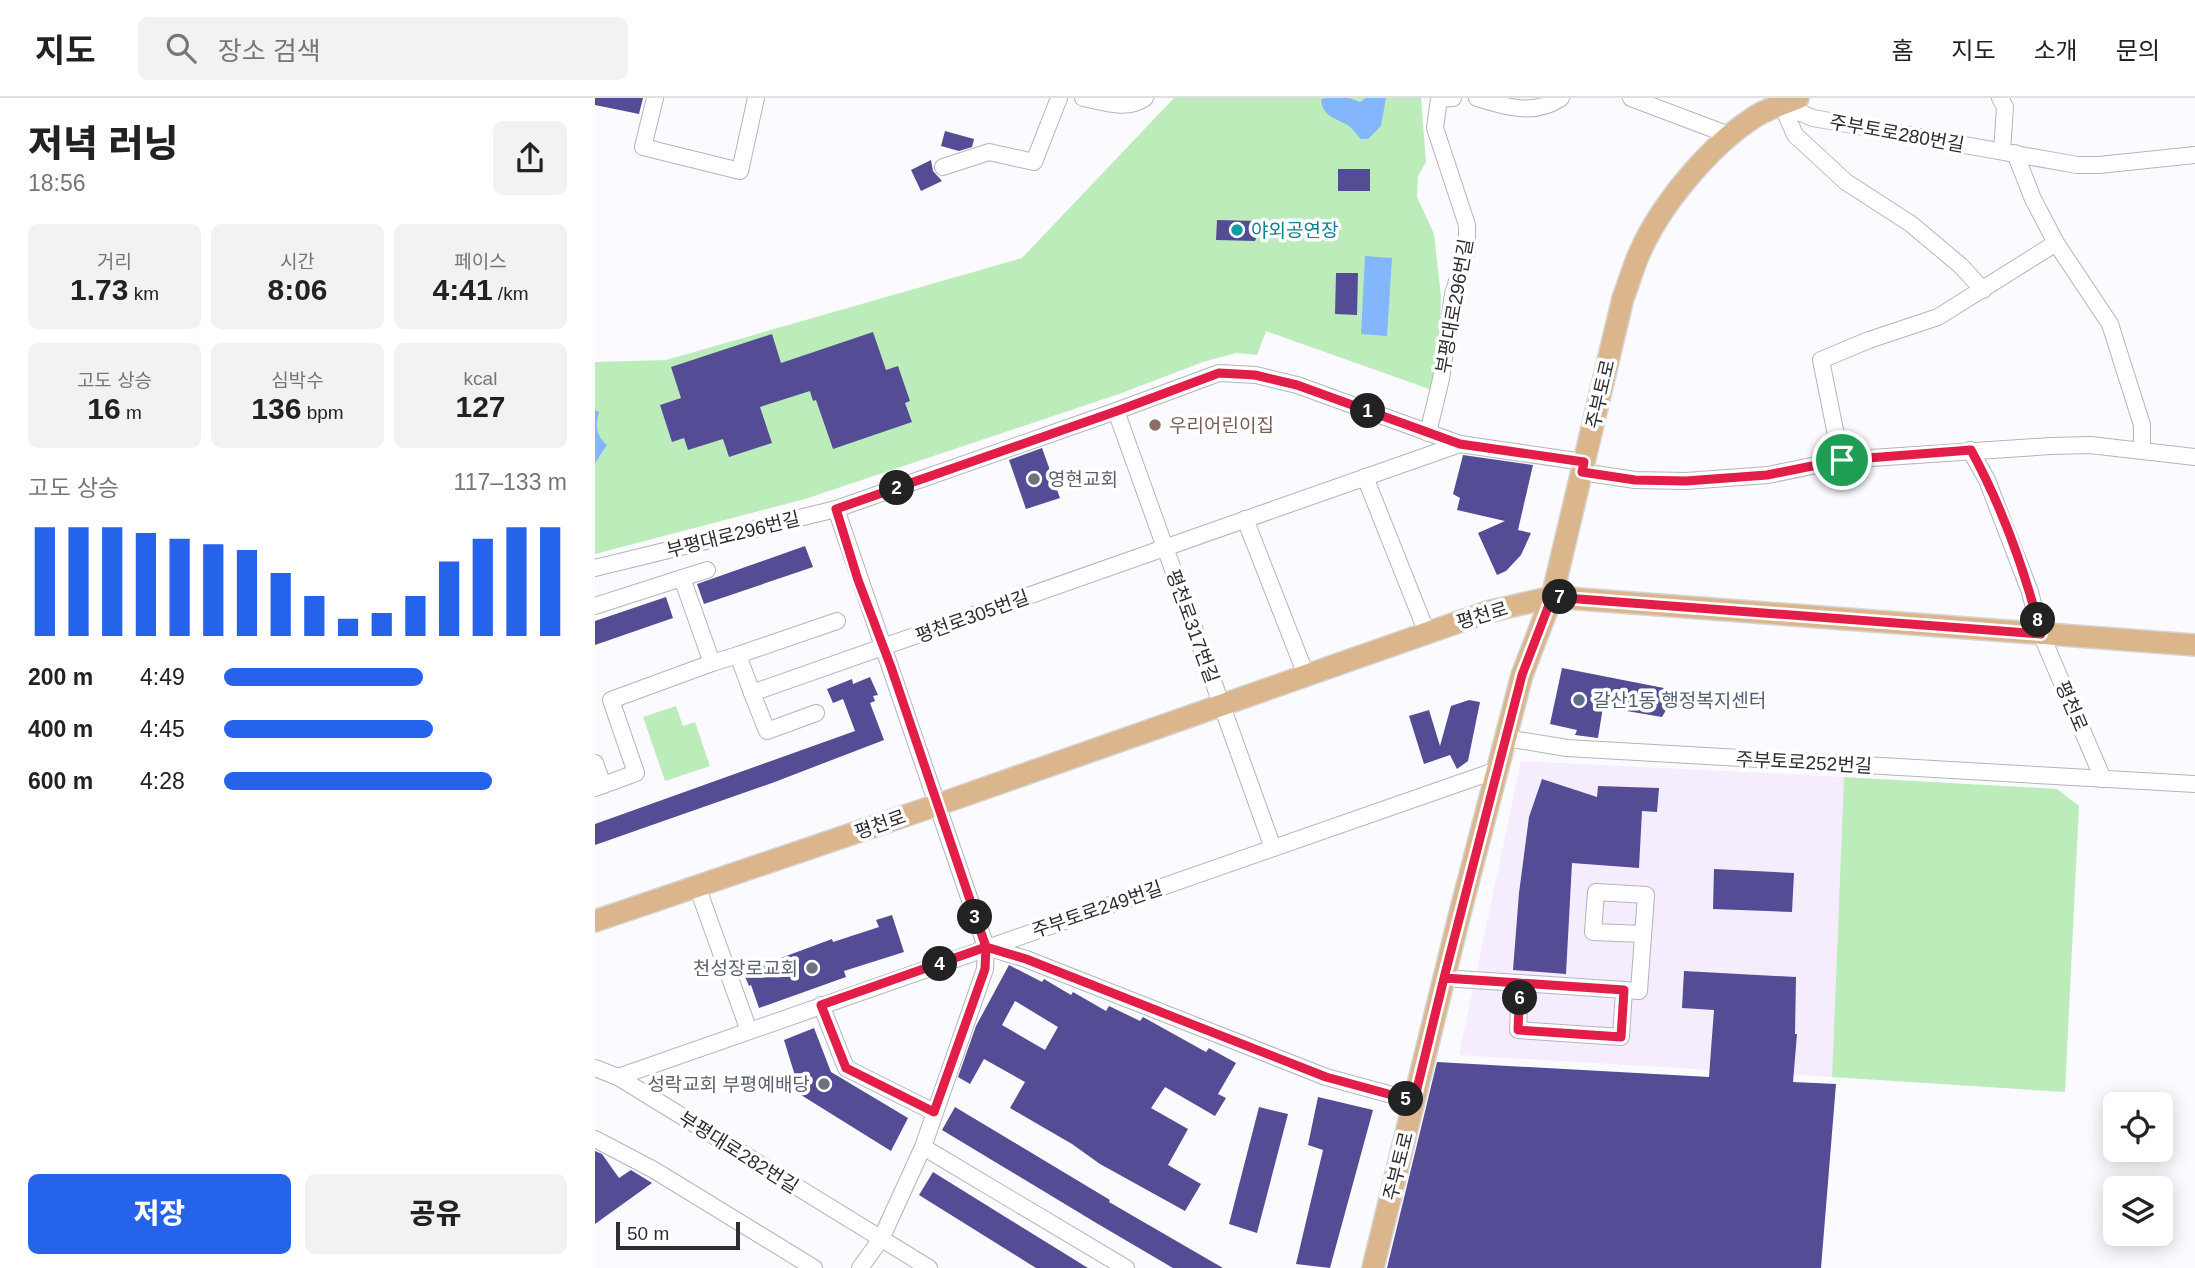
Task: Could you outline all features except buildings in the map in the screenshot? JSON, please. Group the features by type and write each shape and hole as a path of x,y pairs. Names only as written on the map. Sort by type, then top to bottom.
{"main road":[{"name":"주부토로","path":"1373,1268 1522,675 1552,597 1623,298 1640,251 1684,183 1729,135 1755,116 1790,101"},
{"name":"평천로","path":"595,921 937,805 1487,612 1552,597 2195,645"}],"street":[{"path":"656,98 643,147 740,171 756,98"},
{"path":"943,167 989,152 1034,162 1059,98"},
{"path":"1083,98 1125,106 1145,98"},
{"path":"1439,99 1453,98"},
{"path":"1477,98 1525,110 1550,105 1561,98"},
{"path":"2000,98 2005,107 2008,152 2056,243 2110,324 2142,425 2142,451"},
{"name":"부평대로296번길","path":"1428,433 1441,379 1453,294 1467,250 1467,225 1435,128 1439,99"},
{"path":"1639,99 1729,135"},
{"path":"1790,101 1795,135 1846,182 1912,224 1961,266 1983,290"},
{"name":"주부토로280번길","path":"1790,101 1813,118 2077,166 2195,155"},
{"path":"1842,460 1821,360 1869,340 1938,317 2056,243"},
{"name":"부평대로296번길","path":"595,568 836,509 1219,373 1255,375 1297,385 1460,444 1583,467 1635,480 1686,481 1767,475 1842,460 1971,450 2090,445 2195,457"},
{"name":"평천로317번길","path":"1117,411 1221,705"},
{"name":"부평대로296번길","path":"1309,496 1460,444"},
{"name":"평천로","path":"1971,450 1987,480 2026,580 2041,634 2103,779"},
{"path":"1365,477 1427,633"},
{"name":"평천로317번길","path":"1060,584 1309,496"},
{"path":"836,509 858,580 884,648 986,947 985,969 923,1147 881,1239 860,1268"},
{"path":"1245,519 1306,675"},
{"path":"595,606 707,570"},
{"path":"682,578 712,663"},
{"name":"평천로305번길","path":"753,693 1060,584"},
{"path":"595,706 837,621"},
{"path":"739,655 767,731 816,713"},
{"path":"595,762 599,786 636,773 611,700"},
{"path":"1221,705 1273,848"},
{"name":"주부토로252번길","path":"1506,738 1567,748 2195,784"},
{"name":"주부토로249번길","path":"618,1077 1497,770"},
{"path":"697,886 749,1031"},
{"path":"1444,978 1639,991 1643,934"},
{"path":"986,947 1026,959 1326,1077 1414,1101"},
{"path":"1520,983 1518,1030 1621,1037 1624,990"},
{"path":"821,1005 846,1068 934,1112"},
{"name":"부평대로282번길","path":"595,1068 618,1077 929,1268"},
{"path":"595,1139 654,1170 814,1268"},
{"path":"923,1147 1126,1268"}],"shaded area":[{"path":"1521,761 1844,777 1832,1077 1459,1055"}],"green space":[{"path":"1174,98 1421,98 1426,162 1418,176 1417,197 1434,234 1441,296 1440,330 1432,390 1266,331 1257,355 1236,353 1203,362 1119,394 805,499 595,554 595,362 666,360 1022,258"},
{"path":"676,706 683,726 695,722 710,766 665,781 643,717"},
{"path":"1844,777 2057,789 2079,806 2065,1092 1832,1077"}],"water":[{"path":"1349,98 1360,102 1366,98 1386,98 1381,126 1368,139 1361,139 1349,126 1325,111 1321,100"},
{"path":"1365,256 1392,258 1387,336 1361,334"},
{"path":"595,410 599,412 599,434 607,445 595,463"}],"place":[{"name":"야외공연장","path":"1237,230"},
{"name":"우리어린이집","path":"1155,425"},
{"name":"영현교회","path":"1034,479"},
{"name":"갈산1동 행정복지센터","path":"1579,700"},
{"name":"천성장로교회","path":"812,968"},
{"name":"성락교회 부평예배당","path":"824,1084"}],"route":[{"path":"1842,460 1767,475 1686,481 1635,480 1582,472 1584,462 1460,444 1297,385 1255,375 1219,373 836,509 858,580 891,667 986,947 985,969 934,1112 846,1068 821,1005 986,947 1026,959 1326,1077 1414,1101 1444,978 1520,983 1624,990 1621,1037 1518,1030 1520,983 1444,978 1522,675 1552,597 2041,634 2030,592 2009,536 1987,480 1971,450 1842,460"}]}
